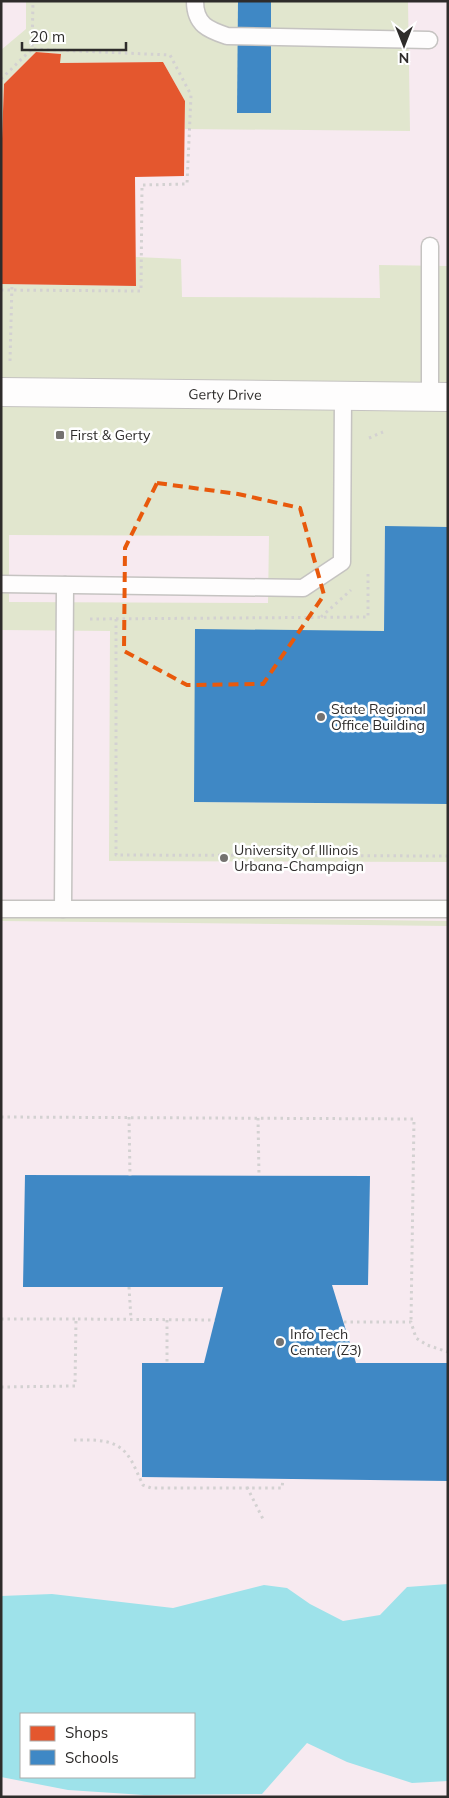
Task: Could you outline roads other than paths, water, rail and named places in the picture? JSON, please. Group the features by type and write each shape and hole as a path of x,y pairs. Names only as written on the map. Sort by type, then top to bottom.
{"street":[{"name":"Gerty Drive","path":"5,392 439,397"}],"lane":[{"path":"195,1 195,10 206,29 228,36 429,40"},
{"path":"430,246 439,397"},
{"path":"1,584 303,588 342,562 343,396"},
{"path":"63,909 65,585"},
{"path":"1,909 448,909"}],"water":[{"path":"448,1584 448,1781 412,1783 347,1762 307,1743 262,1794 144,1795 68,1790 1,1777 1,1596 52,1594 173,1608 264,1585 287,1588 310,1604 343,1621 380,1615 407,1587"}],"place":[{"name":"First & Gerty","path":"60,435"},
{"name":"State Regional Office Building","path":"321,717"},
{"name":"University of Illinois Urbana-Champaign","path":"224,858"},
{"name":"Info Tech Center (Z3)","path":"280,1342"}]}
